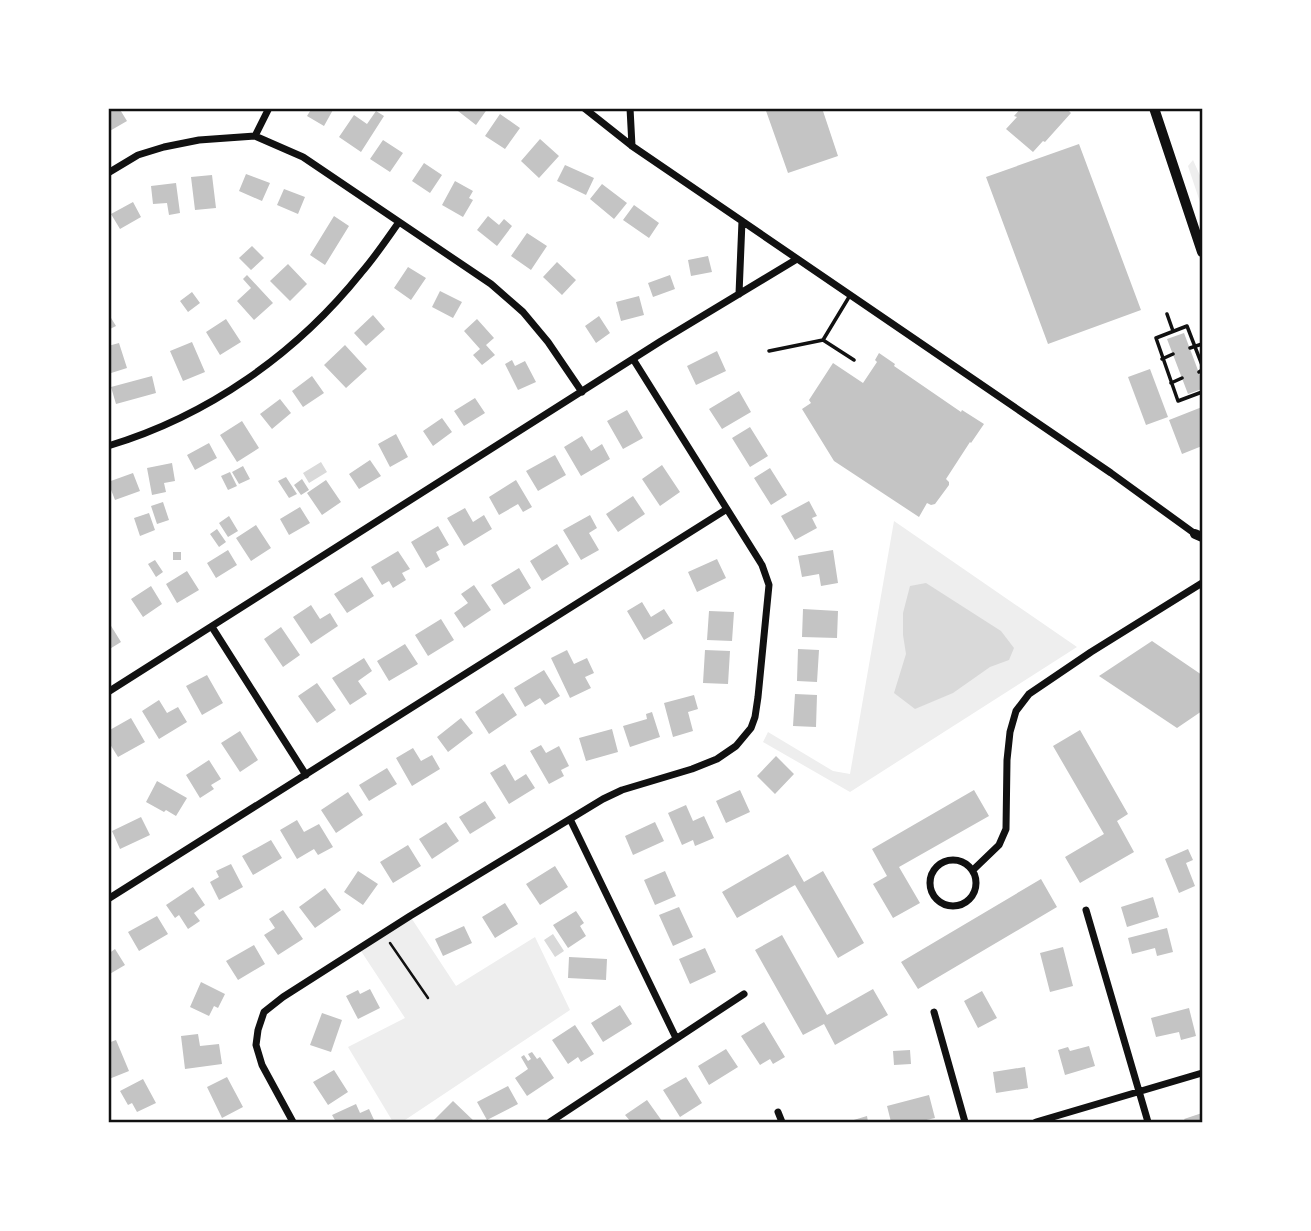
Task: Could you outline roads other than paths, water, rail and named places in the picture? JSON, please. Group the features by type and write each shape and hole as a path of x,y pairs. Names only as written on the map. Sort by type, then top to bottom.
{"main road":[{"path":"1154,108 1202,252"}],"street":[{"path":"255,136 268,108"},
{"path":"584,108 632,146 1200,536"},
{"path":"629,108 632,146"},
{"path":"108,173 138,155 199,140 255,136 303,157 491,284 523,312 548,342 582,392"},
{"path":"739,294 742,221"},
{"path":"108,446 127,441 181,418 251,377 332,306 361,274 400,222"},
{"path":"108,692 633,359 797,259"},
{"path":"293,1122 262,1065 256,1045 264,1012 383,933 570,819 622,790 717,759 736,747 751,728 758,697 769,585 762,565 633,359"},
{"path":"108,899 727,509"},
{"path":"973,870 999,845 1006,829 1010,732 1016,711 1028,694 1202,583"},
{"path":"212,627 306,775"},
{"path":"570,819 677,1038"},
{"path":"957,860 966,863 973,870 976,887 967,902 950,906 934,897 930,879 940,864 957,860"},
{"path":"1086,910 1149,1122"},
{"path":"550,1122 744,994"},
{"path":"934,1012 965,1122"},
{"path":"1036,1122 1202,1073"},
{"path":"778,1112 782,1122"}],"lane":[{"path":"823,340 850,295"},
{"path":"1167,314 1173,331"},
{"path":"1202,365 1192,347 1186,326 1156,338 1178,401 1202,392"},
{"path":"769,351 823,340 854,360"},
{"path":"1192,347 1202,344"},
{"path":"1162,359 1173,354"},
{"path":"1171,383 1182,378"}]}
